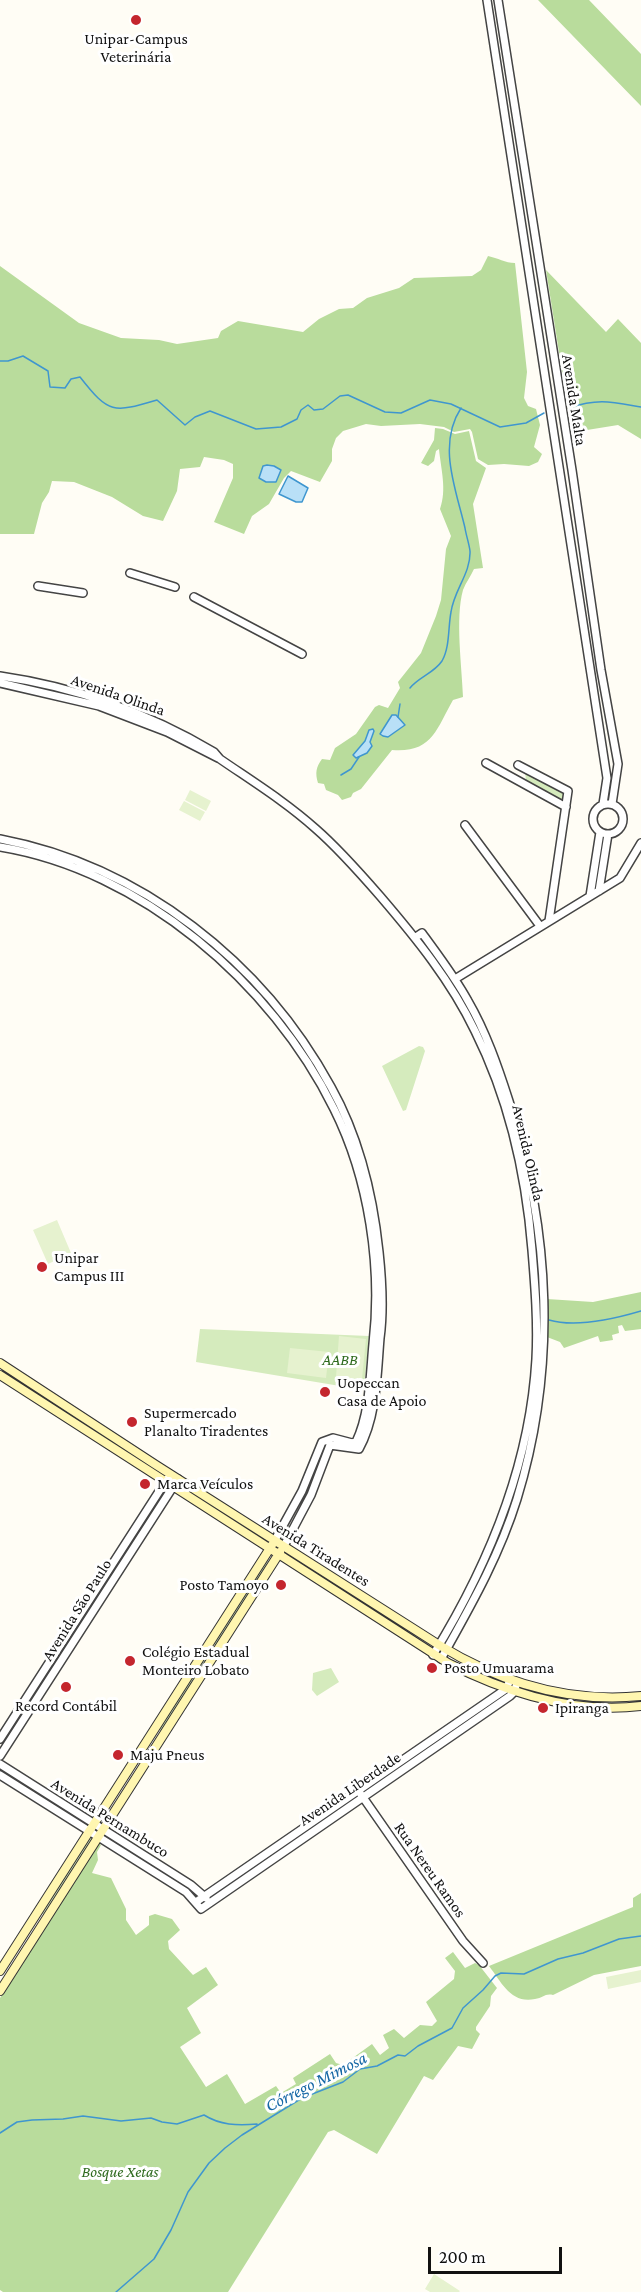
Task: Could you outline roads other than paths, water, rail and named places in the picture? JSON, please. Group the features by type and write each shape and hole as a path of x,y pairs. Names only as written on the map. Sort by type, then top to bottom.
{"main road":[{"name":"Avenida Tiradentes","path":"0,1363 443,1647 514,1681 570,1695 617,1698 641,1696"},
{"name":"Avenida Tiradentes","path":"0,1375 441,1659 510,1690 580,1706 617,1708 641,1706"},
{"path":"0,1971 275,1540"},
{"path":"0,1991 284,1546"},
{"path":"263,1558 270,1559 272,1565"},
{"path":"617,1698 617,1708"},
{"path":"117,1787 127,1793"}],"street":[{"name":"Avenida Malta","path":"487,0 607,778 603,804"},
{"name":"Avenida Malta","path":"498,0 601,670 618,764 612,804"},
{"path":"130,573 175,587"},
{"path":"39,586 83,593"},
{"path":"194,597 302,654"},
{"name":"Avenida Olinda","path":"0,676 111,704 214,752 220,759 316,828 352,863 419,935 455,979 480,1024 496,1063 528,1165 535,1200 544,1280 544,1340 540,1397 530,1450 516,1501 485,1578 443,1647"},
{"name":"Avenida Olinda","path":"0,683 60,692"},
{"path":"486,763 566,807"},
{"path":"518,765 568,791 549,921"},
{"path":"603,804 612,804 620,810 623,823 617,831 608,834 600,832 595,828 592,819 595,810 603,804"},
{"path":"465,825 540,926"},
{"path":"590,896 600,832"},
{"path":"599,891 608,834"},
{"path":"0,839 94,867 121,885 158,900 216,944 257,985 300,1034 332,1087 350,1128 374,1208 382,1279 382,1319 374,1392 367,1429 357,1445 333,1438 326,1444 275,1540"},
{"path":"455,979 620,878 641,843"},
{"path":"0,847 46,854"},
{"name":"Avenida Olinda","path":"419,935 476,1031 505,1108 517,1149 527,1201 537,1340 534,1382 524,1436 508,1498 487,1555 443,1647"},
{"path":"284,1546 311,1495 326,1444"},
{"name":"Avenida São Paulo","path":"0,1739 170,1474"},
{"name":"Avenida São Paulo","path":"0,1756 178,1479"},
{"path":"434,1655 443,1647"},
{"path":"441,1659 443,1647"},
{"path":"510,1690 514,1681"},
{"name":"Avenida Liberdade","path":"199,1905 510,1690"},
{"name":"Avenida Pernambuco","path":"0,1764 122,1852 186,1892 199,1905"},
{"name":"Avenida Pernambuco","path":"0,1775 91,1828"},
{"name":"Rua Nereu Ramos","path":"360,1794 463,1941 483,1963"},
{"name":"Avenida Pernambuco","path":"100,1834 126,1845 191,1885 207,1900"},
{"path":"122,1852 126,1845"}],"water":[{"path":"267,465 281,470 276,482 266,482 259,478 263,466"},
{"path":"288,476 308,488 302,502 296,502 279,494"},
{"path":"392,715 396,715 405,725 388,737 383,736 380,734"},
{"path":"373,729 370,742 372,746 367,753 356,758 353,755 365,741 369,730"}],"waterway":[{"path":"0,361 23,356 48,371 50,387 65,388 71,379 80,377 98,398 113,407 130,407 157,400 185,425 195,417 210,411 256,429 281,427 297,419 301,410 308,405 314,410 323,409 340,396 348,395 385,412 401,413 430,400 451,404 500,427 526,423 544,413"},
{"path":"569,408 597,402 613,402 641,407"},
{"path":"410,688 439,665 445,655 455,596 470,559 470,548 453,483 449,452 454,422 461,408"},
{"path":"398,717 400,704"},
{"path":"341,775 351,769 359,757"},
{"path":"549,1320 583,1323 641,1311"},
{"name":"Córrego Mimosa","path":"116,2292 154,2259 171,2230 188,2192 209,2163 242,2135 302,2098 343,2082 360,2069 377,2066 398,2055 405,2056 418,2046 452,2028 463,2008 495,1976 501,1973 524,1974 558,1959 583,1953 619,1939 641,1936"},
{"path":"0,2133 17,2122 83,2116 121,2121 151,2118 177,2124 204,2115 229,2124 257,2124"}],"place":[{"name":"Unipar-Campus Veterinária","path":"136,20"},
{"name":"Unipar Campus III","path":"42,1267"},
{"name":"Uopeccan Casa de Apoio","path":"325,1392"},
{"name":"Supermercado Planalto Tiradentes","path":"132,1422"},
{"name":"Marca Veículos","path":"145,1484"},
{"name":"Posto Tamoyo","path":"281,1585"},
{"name":"Colégio Estadual Monteiro Lobato","path":"130,1661"},
{"name":"Posto Umuarama","path":"432,1668"},
{"name":"Record Contábil","path":"66,1687"},
{"name":"Ipiranga","path":"543,1708"},
{"name":"Maju Pneus","path":"118,1755"}],"park label":[{"name":"AABB","path":"340,1360"},
{"name":"Bosque Xetas","path":"120,2172"}]}
